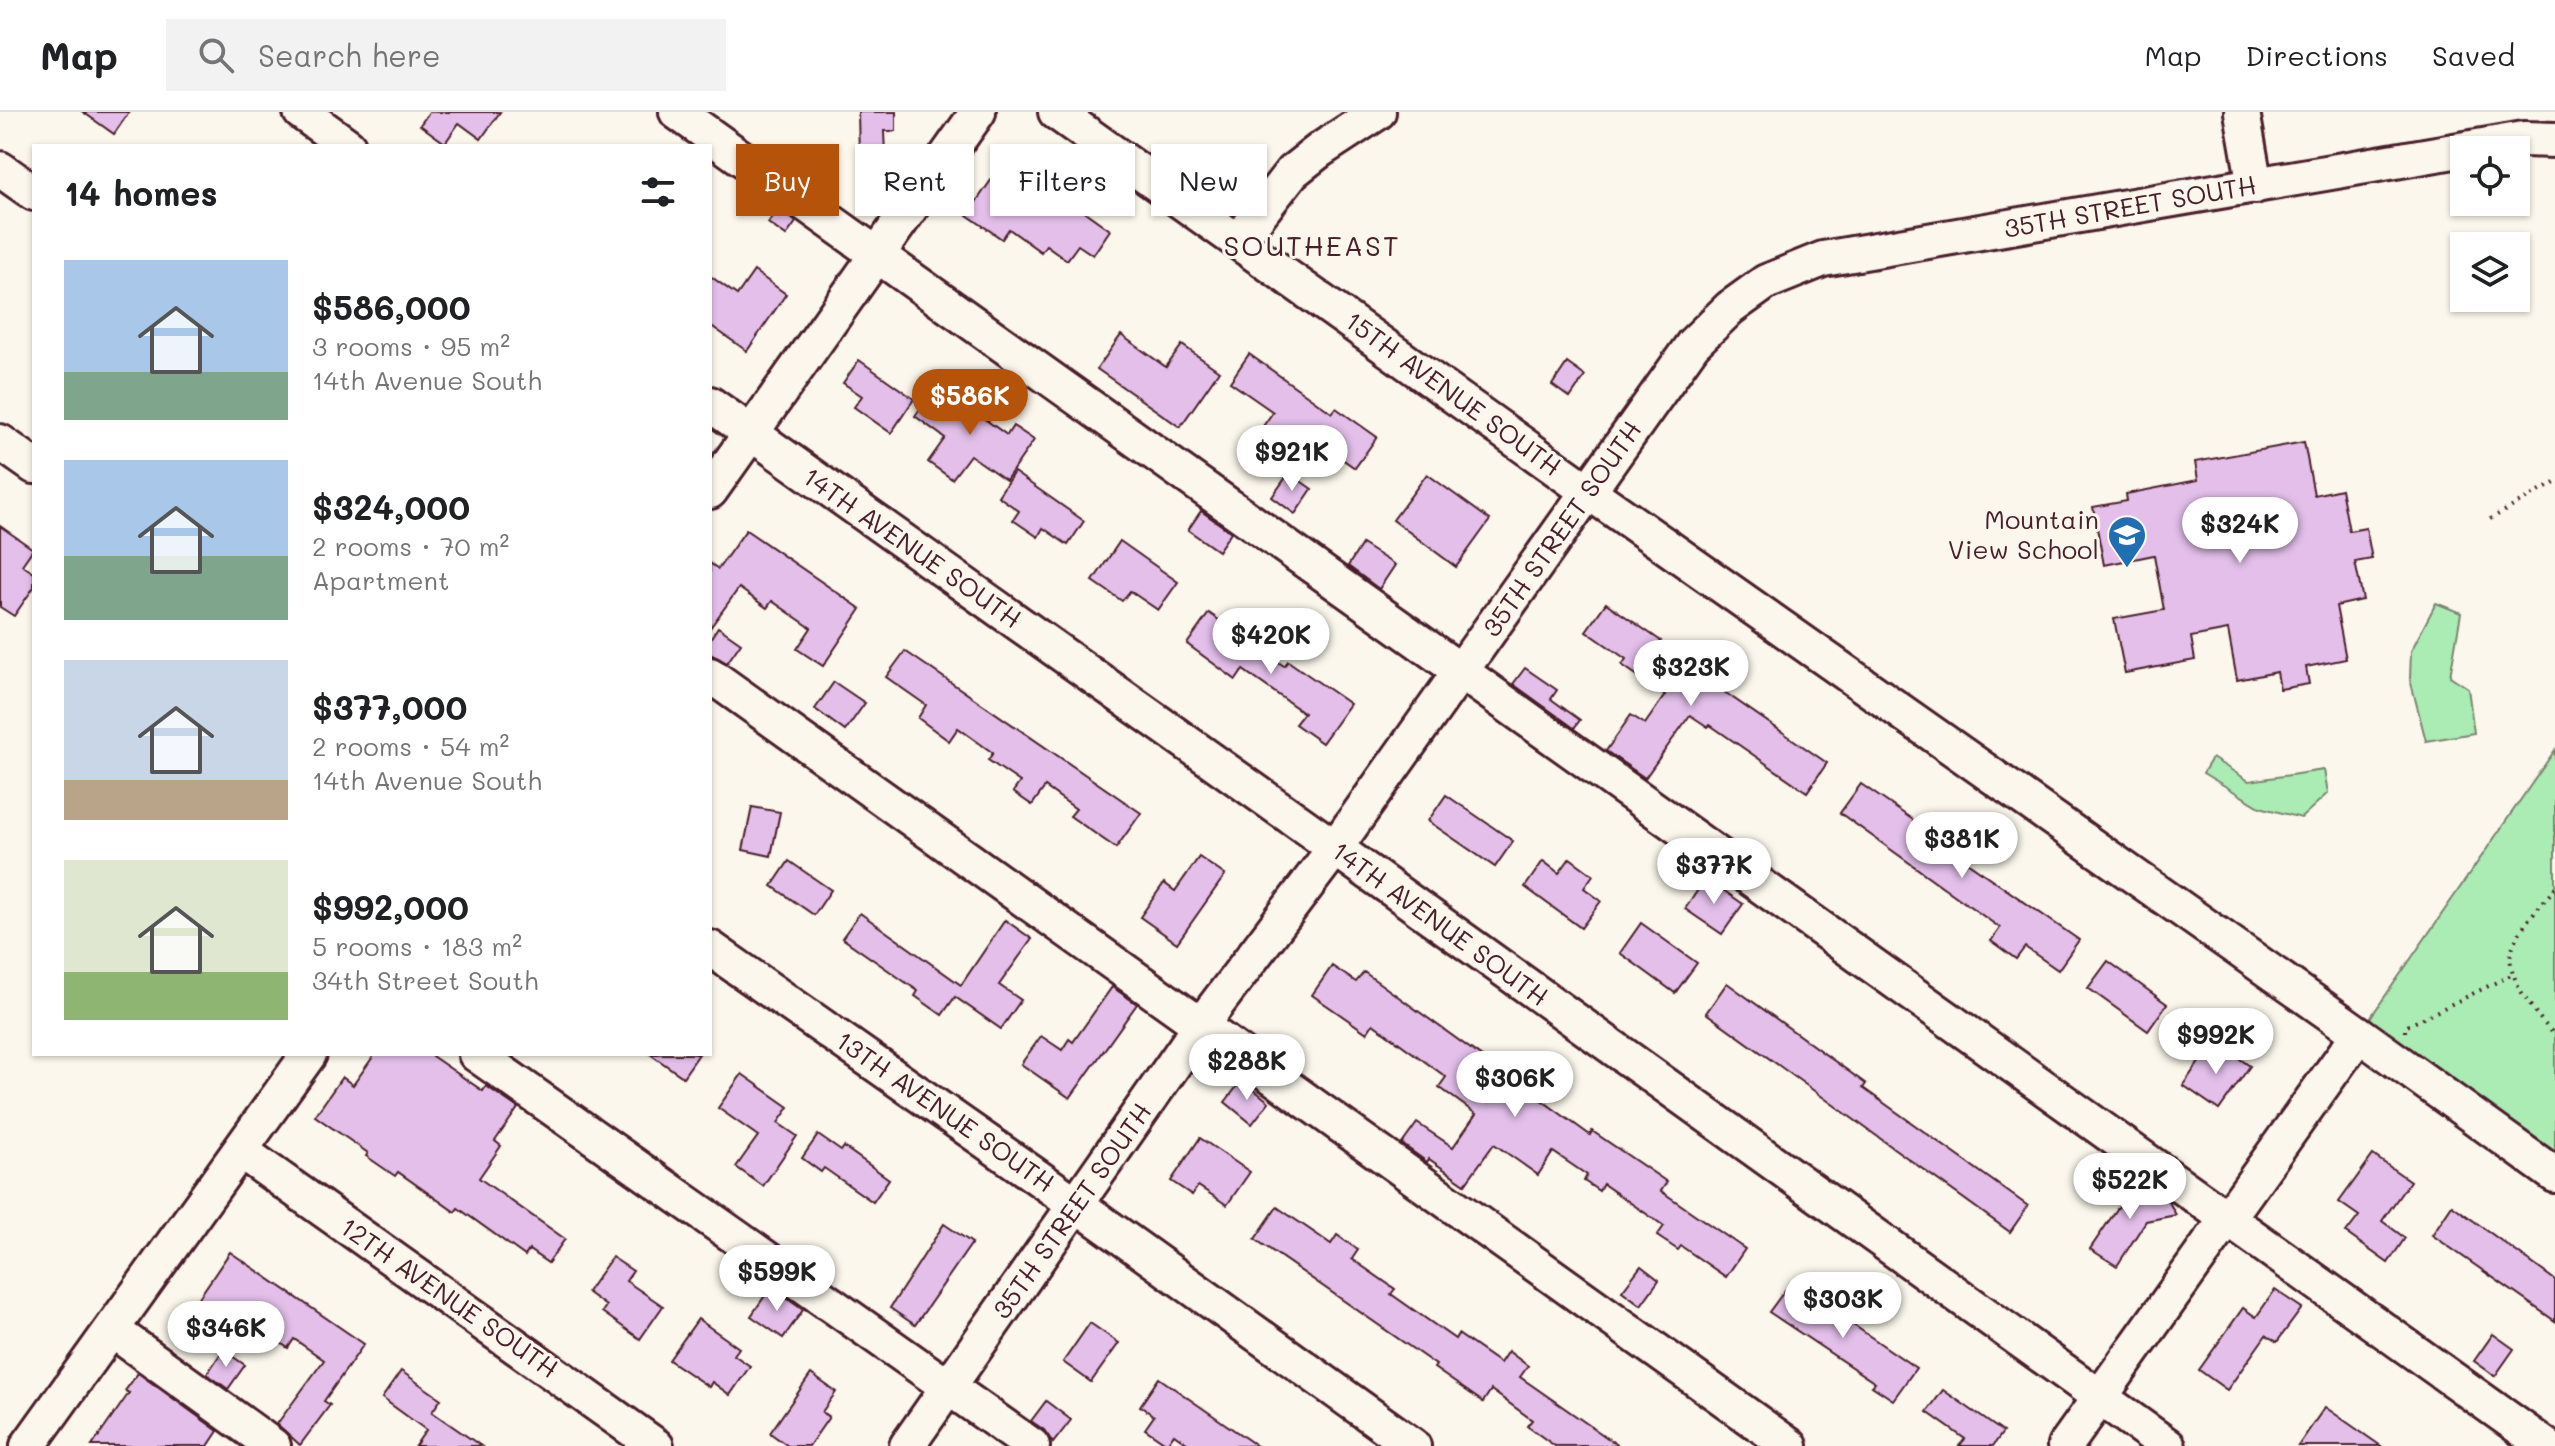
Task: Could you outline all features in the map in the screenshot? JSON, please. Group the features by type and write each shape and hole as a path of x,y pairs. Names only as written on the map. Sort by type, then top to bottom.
{"street":[{"path":"301,112 345,144"},
{"path":"677,112 2546,1446"},
{"path":"712,488 978,112"},
{"name":"15TH AVENUE SOUTH","path":"1056,112 2555,1175"},
{"path":"1238,241 1292,172 1378,112"},
{"path":"2242,112 2255,186"},
{"name":"35TH STREET SOUTH","path":"907,1446 1201,1025 1335,848 1693,344 1730,308 1766,282 1823,259 2524,139 2555,140"},
{"path":"0,169 32,192"},
{"name":"14TH AVENUE SOUTH","path":"712,405 2168,1446"},
{"path":"0,442 32,465"},
{"path":"712,676 1790,1446"},
{"name":"13TH AVENUE SOUTH","path":"712,949 1077,1205 1413,1446"},
{"path":"2065,1446 2359,1034"},
{"path":"28,1446 308,1056"},
{"path":"479,1056 1032,1446"},
{"name":"12TH AVENUE SOUTH","path":"241,1151 656,1446"},
{"path":"112,1330 273,1446"}],"path":[{"path":"2490,519 2555,483"},
{"path":"2555,888 2520,933 2511,952 2513,974 2527,999 2555,1035"},
{"path":"2393,1058 2405,1039 2405,1027 2513,974"}],"green space":[{"path":"2436,603 2461,613 2450,676 2468,688 2474,733 2426,741 2410,679 2411,651"},
{"path":"2555,750 2555,1173 2359,1034"},
{"path":"2212,758 2249,781 2324,770 2328,793 2301,818 2260,807 2203,773"}],"building":[{"path":"83,112 129,112 114,134"},
{"path":"429,112 500,112 481,139 459,123 445,143 420,125"},
{"path":"858,112 896,112 896,131 884,131 885,144 859,144"},
{"path":"990,182 990,216 1090,216 1110,230 1093,255 1078,245 1067,260 1046,245 1041,252 1009,229 1002,239 968,216 974,216 974,205"},
{"path":"773,216 788,216 796,222 786,236 768,223"},
{"path":"754,271 786,294 747,351 712,326 712,277 737,295"},
{"path":"1121,335 1166,367 1182,345 1219,371 1180,427 1097,369"},
{"path":"1249,354 1332,413 1336,408 1377,437 1355,468 1297,427 1277,456 1254,439 1273,412 1230,382"},
{"path":"859,360 914,399 891,433 854,407 862,396 843,383"},
{"path":"1567,363 1585,376 1570,398 1552,385"},
{"path":"937,385 1007,435 1013,426 1034,440 1006,480 970,455 952,479 928,462 945,438 915,416"},
{"path":"2304,442 2314,495 2341,489 2349,531 2366,528 2372,559 2355,562 2363,600 2336,606 2346,659 2306,667 2309,684 2280,689 2277,672 2237,680 2228,630 2191,637 2195,660 2125,673 2114,619 2164,610 2154,555 2104,565 2093,507 2127,501 2126,494 2198,480 2195,462"},
{"path":"1014,472 1084,521 1068,545 1043,528 1038,537 1013,520 1019,511 998,496"},
{"path":"1289,473 1312,489 1295,514 1272,497"},
{"path":"1427,474 1490,520 1456,567 1393,520"},
{"path":"1201,511 1231,532 1218,551 1188,530"},
{"path":"0,526 32,548 22,565 32,572 32,590 14,616 0,607"},
{"path":"746,530 861,609 823,666 797,649 811,628 772,601 767,608 739,588 712,625 712,564 718,569"},
{"path":"1120,541 1178,582 1158,610 1130,591 1122,601 1093,581"},
{"path":"1362,544 1395,565 1379,589 1348,566"},
{"path":"1606,603 1661,641 1658,646 1827,763 1807,792 1710,725 1708,727 1690,715 1645,778 1606,751 1631,715 1645,724 1665,695 1622,665 1626,659 1586,631"},
{"path":"1209,613 1284,666 1288,661 1350,704 1322,743 1295,724 1304,713 1243,670 1236,680 1187,644"},
{"path":"718,627 741,643 727,663 712,655 712,636"},
{"path":"905,651 1141,813 1116,848 1070,816 1076,809 1045,787 1032,805 1013,792 1020,782 988,760 993,753 958,728 949,741 918,718 926,705 886,677"},
{"path":"1525,668 1557,690 1551,699 1580,720 1574,728 1513,684"},
{"path":"834,682 865,703 845,731 815,709"},
{"path":"1861,784 1916,822 1914,825 2079,940 2058,970 2025,947 2016,959 1991,941 2000,928 1840,813"},
{"path":"1446,795 1513,841 1495,867 1428,821"},
{"path":"752,807 780,812 771,856 743,850"},
{"path":"1199,857 1225,875 1177,943 1140,917 1164,883 1175,891"},
{"path":"1570,858 1593,875 1584,888 1601,901 1581,928 1525,887 1543,861 1559,873"},
{"path":"789,861 831,890 814,915 772,886"},
{"path":"1706,878 1743,904 1722,934 1685,909"},
{"path":"860,913 961,985 1005,920 1032,939 999,985 1021,1000 1001,1029 955,997 942,1015 915,996 918,991 842,938"},
{"path":"1641,923 1697,963 1675,993 1620,953"},
{"path":"2108,961 2167,1004 2148,1031 2088,988"},
{"path":"1332,966 1356,982 1364,972 1590,1135 1592,1131 1667,1182 1661,1191 1745,1249 1726,1277 1681,1246 1678,1250 1657,1236 1664,1226 1603,1184 1599,1191 1584,1181 1587,1175 1553,1152 1538,1175 1494,1144 1465,1184 1402,1144 1417,1123 1453,1147 1476,1114 1439,1087 1446,1077 1373,1024 1367,1033 1312,995"},
{"path":"1727,983 1866,1084 1863,1088 2028,1206 2010,1232 1706,1013"},
{"path":"1112,987 1137,1004 1070,1098 1021,1064 1041,1036 1062,1050 1069,1039 1073,1042"},
{"path":"2214,1041 2250,1066 2219,1110 2183,1085"},
{"path":"374,1056 432,1056 483,1091 486,1086 518,1108 495,1141 501,1146 479,1178 565,1239 548,1263 529,1250 525,1256 458,1208 455,1212 398,1172 395,1176 315,1116 342,1077 353,1085"},
{"path":"653,1056 698,1056 683,1077"},
{"path":"742,1074 789,1107 778,1123 797,1136 763,1186 736,1167 758,1136 718,1108"},
{"path":"1242,1080 1269,1102 1252,1124 1225,1102"},
{"path":"818,1135 841,1151 844,1147 889,1179 873,1202 824,1168 821,1172 802,1158"},
{"path":"1200,1138 1250,1172 1227,1205 1198,1186 1192,1195 1171,1181"},
{"path":"2373,1155 2410,1181 2382,1221 2405,1238 2388,1263 2346,1233 2359,1216 2339,1202"},
{"path":"2142,1182 2169,1202 2176,1215 2146,1221 2117,1266 2090,1249 2121,1203 2111,1196"},
{"path":"2452,1205 2555,1280 2555,1321 2432,1235"},
{"path":"1277,1207 1331,1244 1337,1235 1358,1250 1352,1259 1395,1289 1391,1294 1455,1339 1458,1334 1500,1363 1508,1351 1528,1366 1520,1377 1619,1446 1555,1446 1527,1426 1532,1420 1491,1390 1483,1402 1434,1368 1436,1365 1255,1239"},
{"path":"944,1224 972,1243 915,1325 890,1308"},
{"path":"230,1252 364,1344 324,1401 330,1405 300,1445 277,1424 324,1360 294,1339 288,1348 229,1308 222,1320 196,1302"},
{"path":"612,1257 633,1271 626,1281 663,1306 640,1339 602,1312 606,1306 587,1292"},
{"path":"1641,1266 1659,1280 1641,1305 1622,1291"},
{"path":"1791,1282 1916,1368 1893,1400 1872,1386 1875,1383 1769,1312"},
{"path":"771,1287 803,1310 783,1338 751,1316"},
{"path":"2275,1290 2302,1308 2277,1342 2266,1335 2227,1390 2199,1370 2243,1308 2256,1317"},
{"path":"698,1319 739,1348 734,1355 750,1366 730,1395 712,1382 709,1387 669,1360"},
{"path":"1090,1323 1119,1343 1091,1382 1063,1362"},
{"path":"2493,1334 2514,1349 2495,1376 2474,1361"},
{"path":"223,1350 245,1365 228,1389 207,1374"},
{"path":"401,1371 441,1399 432,1412 481,1446 415,1446 426,1430 382,1398"},
{"path":"138,1373 218,1431 208,1446 92,1446 129,1393 125,1391"},
{"path":"811,1374 836,1392 822,1412 829,1417 809,1446 788,1446 770,1433"},
{"path":"1159,1378 1257,1446 1191,1446 1174,1434 1167,1444 1145,1429 1154,1416 1140,1406"},
{"path":"1943,1390 2003,1432 1993,1446 1959,1446 1965,1439 1927,1412"},
{"path":"1046,1401 1071,1420 1053,1443 1044,1430 1031,1421"},
{"path":"2325,1407 2381,1446 2298,1446"}],"place":[{"name":"Mountain View School","path":"2127,569"}],"district":[{"name":"SOUTHEAST","path":"1312,246"}]}
